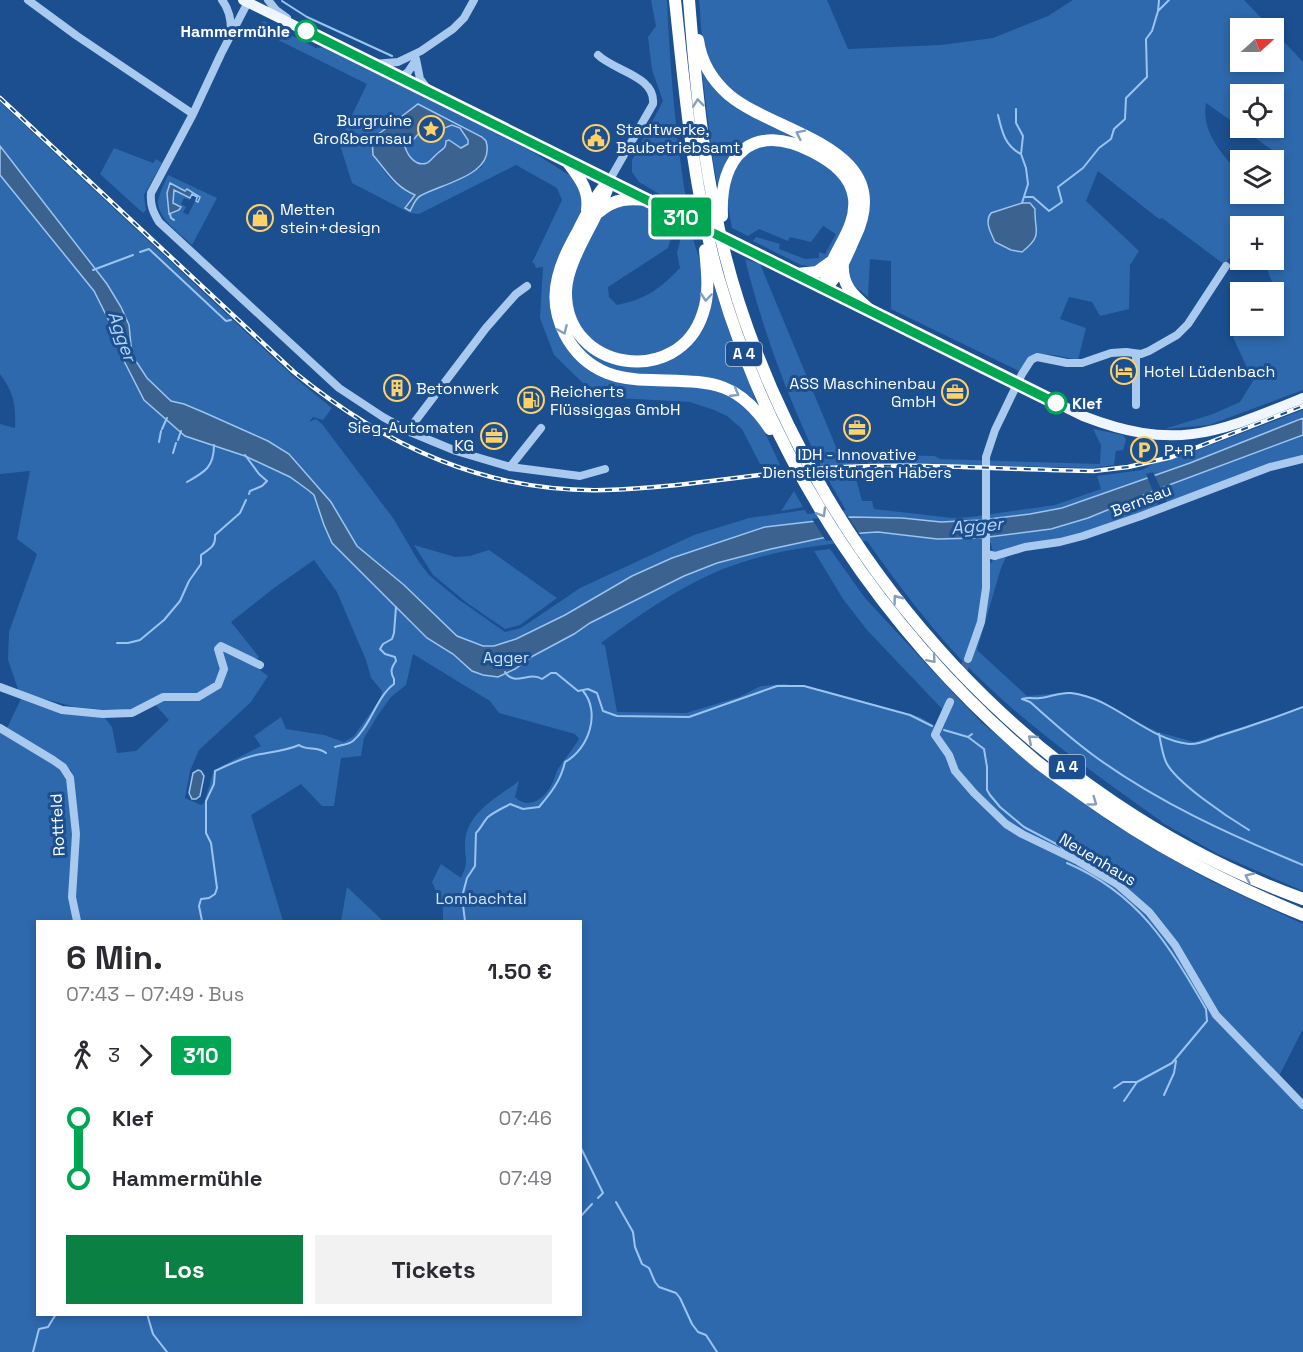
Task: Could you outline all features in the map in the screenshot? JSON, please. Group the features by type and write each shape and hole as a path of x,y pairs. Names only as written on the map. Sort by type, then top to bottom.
{"highway":[{"name":"A 4","path":"675,0 689,137 707,240 738,339 793,462 825,519 865,578 893,615 960,692 1039,763 1105,811 1179,857 1246,891 1303,915"},
{"name":"A 4","path":"690,0 703,146 724,248 750,336 769,383 807,462 837,515 914,622 968,682 1036,742 1110,799 1185,847 1303,899"},
{"path":"690,0 701,54 710,73 724,90 746,107 832,150 845,160 856,174 862,189 864,213 859,230 839,260 817,272 797,274"},
{"path":"720,224 722,191 731,164 742,151 757,143 773,140 788,142 809,150 833,163 845,176 852,189 853,217 833,280 825,288"},
{"path":"567,160 586,189 592,214"},
{"path":"609,181 598,192 592,214 568,272 566,298 573,322 584,340 602,354 620,361 642,362 657,359 675,351 690,337 701,320 706,300 707,240"},
{"path":"649,200 628,198 617,200 592,214 564,258 556,284 557,315 571,346 592,365 616,376 637,380 701,381 716,384 737,393 759,412 793,462"},
{"path":"839,260 846,287 870,310"}],"main road":[{"path":"246,1 1083,416 1109,426 1134,433 1183,436 1222,429 1303,398"}],"street":[{"path":"28,0 193,114"},
{"path":"222,0 227,7 231,21 231,34"},
{"path":"268,0 276,10 302,29"},
{"path":"374,64 398,62 418,55 464,18 474,0"},
{"path":"246,1 193,114 152,193 150,203 159,222 339,388 410,432 456,451 510,467 580,476 605,469"},
{"path":"401,77 408,72 418,55"},
{"path":"418,55 420,79 429,91"},
{"path":"598,55 604,61 646,83 653,95 653,104 609,181"},
{"path":"968,659 984,610 987,554 986,457 995,430 1027,365 1037,357 1082,363 1111,353 1141,354 1159,346 1182,331 1194,317 1226,266"},
{"path":"410,432 413,424 486,328 516,294 527,286"},
{"path":"1136,354 1136,405"},
{"path":"510,467 541,428"},
{"name":"Bernsau","path":"987,554 995,556 1025,547 1083,536 1270,467 1303,459"},
{"path":"0,687 62,710 118,714 136,711 163,697 192,698 207,693 218,685 224,673 224,664 218,648 221,646 260,665"},
{"name":"Neuenhaus","path":"950,702 935,735 943,744 956,771 974,793 1014,829 1078,861 1117,884 1149,912 1175,945 1216,1015 1303,1105"},
{"name":"Rottfeld","path":"0,728 53,760 70,778 76,834 72,897 77,920"}],"green space":[{"path":"651,0 667,0 674,106 688,211 639,182 632,172 632,160 663,101 652,70 648,37 656,26"},
{"path":"699,0 827,0 848,49 941,45 993,38 1048,16 1073,0 1244,0 1261,18 1230,18 1230,72 1284,72 1284,42 1303,62 1303,390 1209,425 1164,429 1213,414 1240,402 1253,381 1233,337 1284,336 1284,282 1272,282 1268,270 1284,270 1284,216 1230,216 1230,257 1225,265 1162,218 1159,219 1098,171 1086,201 1139,251 1130,265 1129,309 1100,316 1092,302 1069,297 1060,319 1086,328 1078,360 1053,355 1038,355 1025,363 1019,371 891,309 891,261 870,259 868,297 847,280 852,160 834,146 748,103 730,89 715,72 705,50 701,32","holes":["1230,84 1284,84 1284,138 1255,138 1272,150 1284,150 1284,204 1230,204 1230,162 1214,142 1210,133 1205,114 1206,103 1230,120","1022,203 1035,209 1037,224 995,242 989,223 989,217 992,214"]},
{"path":"264,21 316,48 324,47 531,151 577,180 583,207 551,295 585,366 710,388 739,400 760,422 780,465 760,464 742,429 727,416 690,402 617,398 584,384 554,355 540,318 543,267 536,268 532,263 562,200 557,188 516,165 419,214 410,213 352,183 339,142 367,84 254,28","holes":["418,105 486,141 482,167 418,197 412,206 406,208 415,195 396,184 385,173 373,155 372,139"]},
{"path":"701,64 713,83 821,147 857,198 823,154 754,141 719,193"},
{"name":"Lombachtal","path":"0,102 294,377 332,408 323,420 313,417 309,422 316,419 322,424 393,518 429,575 458,599 505,632 521,628 580,588 694,535 749,518 805,510 807,514 846,510 817,458 785,385 759,310 745,259 760,264 839,454 1100,464 1101,445 1093,429 1123,435 1126,440 1123,450 1116,451 1114,465 1094,468 852,464 862,501 872,501 874,509 952,518 1055,505 1101,489 1097,476 1142,470 1155,463 1190,453 1303,410 1303,458 1273,464 1172,502 1167,502 1164,496 1157,499 1158,504 1153,508 1059,540 1018,547 997,554 993,553 991,543 982,544 983,602 974,639 970,643 975,648 985,613 990,564 993,560 1007,555 1001,568 977,650 1027,696 1074,692 1099,699 1122,714 1158,732 1194,742 1303,708 1303,891 1218,854 1161,822 1041,732 996,694 959,658 918,609 867,541 794,549 758,557 723,569 675,593 601,643 605,646 617,712 686,713 739,697 761,686 784,684 824,690 920,717 935,726 932,735 942,747 956,776 991,813 993,809 957,771 938,734 951,704 949,702 944,711 867,630 843,599 814,551 830,549 865,598 942,681 982,723 1040,771 1110,822 1154,849 1211,881 1303,924 1303,1029 1278,1078 1303,1105 1303,1352 0,1352 0,731 62,770 66,777 74,835 70,897 75,920 36,920 36,1316 582,1316 582,920 443,920 443,907 432,882 441,864 461,878 466,863 467,831 471,822 485,806 519,781 515,797 520,801 531,803 541,798 549,789 559,768 579,739 575,734 499,713 490,701 413,654 406,685 391,697 378,715 364,738 361,756 341,758 334,806 322,806 301,784 251,815 283,920 79,920 74,897 78,834 71,770 7,728 21,699 55,711 104,717 112,727 117,753 136,751 169,720 151,700 135,709 119,711 75,707 19,692 8,660 9,632 37,554 17,539 30,471 0,474 0,424 15,428 14,406 8,387 0,374","holes":["170,423 190,434 199,433 260,455 278,472 245,456 185,436","314,560 337,592 366,660 371,678 382,691 381,698 354,736 344,742 324,735 286,729 281,717 254,736 261,746 214,770 204,803 201,805 185,798 190,771 199,750 251,702 268,676 252,664 259,657 231,622","419,630 471,663 498,677 472,671 453,654 427,638"]},
{"path":"431,123 440,128 452,125 460,128 469,140 468,144 461,149 447,145 428,162 416,162 410,158 405,147 420,130"},
{"path":"787,145 828,165 847,187 850,211 833,254 818,267 801,265 753,241 756,237 780,244 779,249 805,259 819,258 819,252 825,254 836,234 823,226 811,242 790,237 788,241 759,229 748,236 732,228 727,201 733,171 744,155 761,146"},
{"path":"114,148 153,163 156,159 162,163 144,195 146,210 143,213 100,174"},
{"path":"168,175 217,198 192,245 169,224 160,211 159,197","holes":["170,184 185,192 187,189 199,198 198,201 195,201 188,215 183,212 186,207 181,204 184,198 190,199 174,190 173,203 178,211 171,213 167,202"]},
{"path":"626,201 647,207 662,215 672,224 673,232 668,248 608,287 609,297 617,305 627,303 652,292 666,282 680,268 677,253 683,229 691,233 701,264 703,291 700,309 688,332 668,350 636,358 608,351 585,334 575,318 570,292 576,264 600,217"},
{"path":"571,258 567,319 622,365 691,340 710,273 733,343 759,408 746,396 613,372 577,348 560,314"},
{"path":"794,491 803,507 781,511"},
{"path":"414,545 455,557 470,556 489,550 557,598 520,625 505,629 467,603 433,575"},
{"path":"347,887 382,920 341,920"}],"water":[{"path":"418,104 482,137 486,141 487,153 476,170 420,196 410,211 405,208 415,195 396,183 373,155 372,139","holes":["431,123 442,129 452,125 460,128 468,144 461,148 449,140 446,141 444,148 423,164 410,157 405,147 425,127"]},
{"name":"Agger","path":"0,146 107,284 129,325 132,355 147,378 171,401 184,404 268,441 289,454 331,502 357,546 404,585 457,636 483,646 494,646 516,639 565,615 632,576 672,558 765,527 851,517 902,518 941,522 1030,514 1062,508 1190,463 1303,418 1303,435 1088,518 1051,529 981,538 937,539 878,532 862,533 822,538 717,563 684,576 590,623 515,669 498,677 483,675 472,671 453,654 427,638 332,543 314,495 308,490 290,477 245,456 185,436 144,400 122,357 117,337 94,291 0,175"},
{"path":"170,183 200,197 198,202 197,197 192,194 190,198 174,190 173,203 181,207 169,214 167,193"},
{"path":"1022,203 1030,203 1035,209 1036,237 1022,252 1011,250 995,242 988,220 991,213"},
{"path":"198,770 204,776 200,796 192,799 189,793 193,773"}],"pier":[{"path":"1153,472 1162,491 1154,494 1146,474"},
{"path":"847,515 861,536 826,541 812,519"}],"waterway":[{"path":"1024,197 1033,197 1049,211 1062,202 1058,187 1083,168 1099,148 1111,139 1114,129 1125,119 1126,98 1147,77 1146,39 1152,31 1159,0"},
{"path":"1158,11 1169,0"},
{"path":"282,1 307,17 392,56"},
{"path":"1016,109 1016,123 1023,136 1021,154 1028,184 1022,203"},
{"path":"998,115 1008,143 1021,154"},
{"path":"170,214 174,220"},
{"path":"140,252 149,249 226,321 231,320"},
{"path":"93,270 133,255"},
{"path":"162,429 167,418"},
{"path":"159,442 161,431"},
{"path":"178,440 181,431"},
{"path":"173,453 176,443"},
{"path":"187,482 199,475 210,464 214,445"},
{"path":"245,455 267,481 250,491 249,494"},
{"path":"117,643 140,640 164,620 180,601 189,581 201,564 201,555 213,545 215,535 240,513 246,500"},
{"path":"335,747 351,742 359,735 383,696 394,684 392,670 396,661 395,657 385,654 380,649 383,644 392,639 396,607"},
{"path":"505,672 517,679 532,677 542,679 551,673 556,673 578,691 588,689 597,693 603,711 617,716 689,717 777,686 804,686 910,715 932,726"},
{"path":"465,920 462,897 467,878 475,866 476,833 488,817 510,804 523,809 539,807 548,797 565,762 580,748 590,730 591,709 583,691"},
{"path":"1022,699 1067,693 1087,696 1102,702 1158,735 1189,744 1203,742 1303,707"},
{"path":"1022,699 1030,702 1093,755 1168,803 1248,842 1303,865"},
{"path":"944,730 968,737 972,734"},
{"path":"1159,734 1166,762 1171,770 1203,799 1249,830"},
{"path":"968,737 984,749 987,790 1000,807 1024,827 1060,846 1064,851"},
{"path":"202,920 199,906 201,899 215,894 217,888 211,843 206,833 206,801 214,784 215,771 246,758 299,745 326,753"},
{"path":"1067,863 1114,890 1133,906 1164,942 1206,1009 1207,1021 1172,1063 1137,1082 1123,1082 1114,1088"},
{"path":"1164,1095 1174,1073 1176,1061"},
{"path":"1124,1101 1137,1082"},
{"path":"582,1150 603,1193 598,1198"},
{"path":"616,1202 633,1232 635,1247 642,1264 649,1268 659,1287 676,1293 692,1324 698,1332 706,1335 717,1352"},
{"path":"582,1215 592,1204"},
{"path":"33,1352 39,1329 48,1327 55,1316"},
{"path":"148,1316 153,1334 167,1352"}],"tunnel":[{"path":"950,702 968,659"}],"railway":[{"path":"0,98 294,372 329,398 364,422 401,443 439,460 519,483 561,489 635,489 815,469 876,466 1094,471 1128,467 1172,457 1303,406"}],"bus line":[{"name":"310","path":"306,31 1056,403"}],"place":[{"name":"Hammermühle","path":"306,31"},
{"name":"Burgruine Großbernsau","path":"431,129"},
{"name":"Stadtwerke, Baubetriebsamt","path":"596,138"},
{"name":"Metten stein+design","path":"260,218"},
{"name":"Hotel Lüdenbach","path":"1124,371"},
{"name":"Betonwerk","path":"397,388"},
{"name":"ASS Maschinenbau GmbH","path":"955,392"},
{"name":"Reicherts Flüssiggas GmbH","path":"531,400"},
{"name":"Klef","path":"1056,403"},
{"name":"IDH - Innovative Dienstleistungen Habers","path":"857,428"},
{"name":"Sieg-Automaten KG","path":"494,436"},
{"name":"P+R","path":"1144,450"}]}
